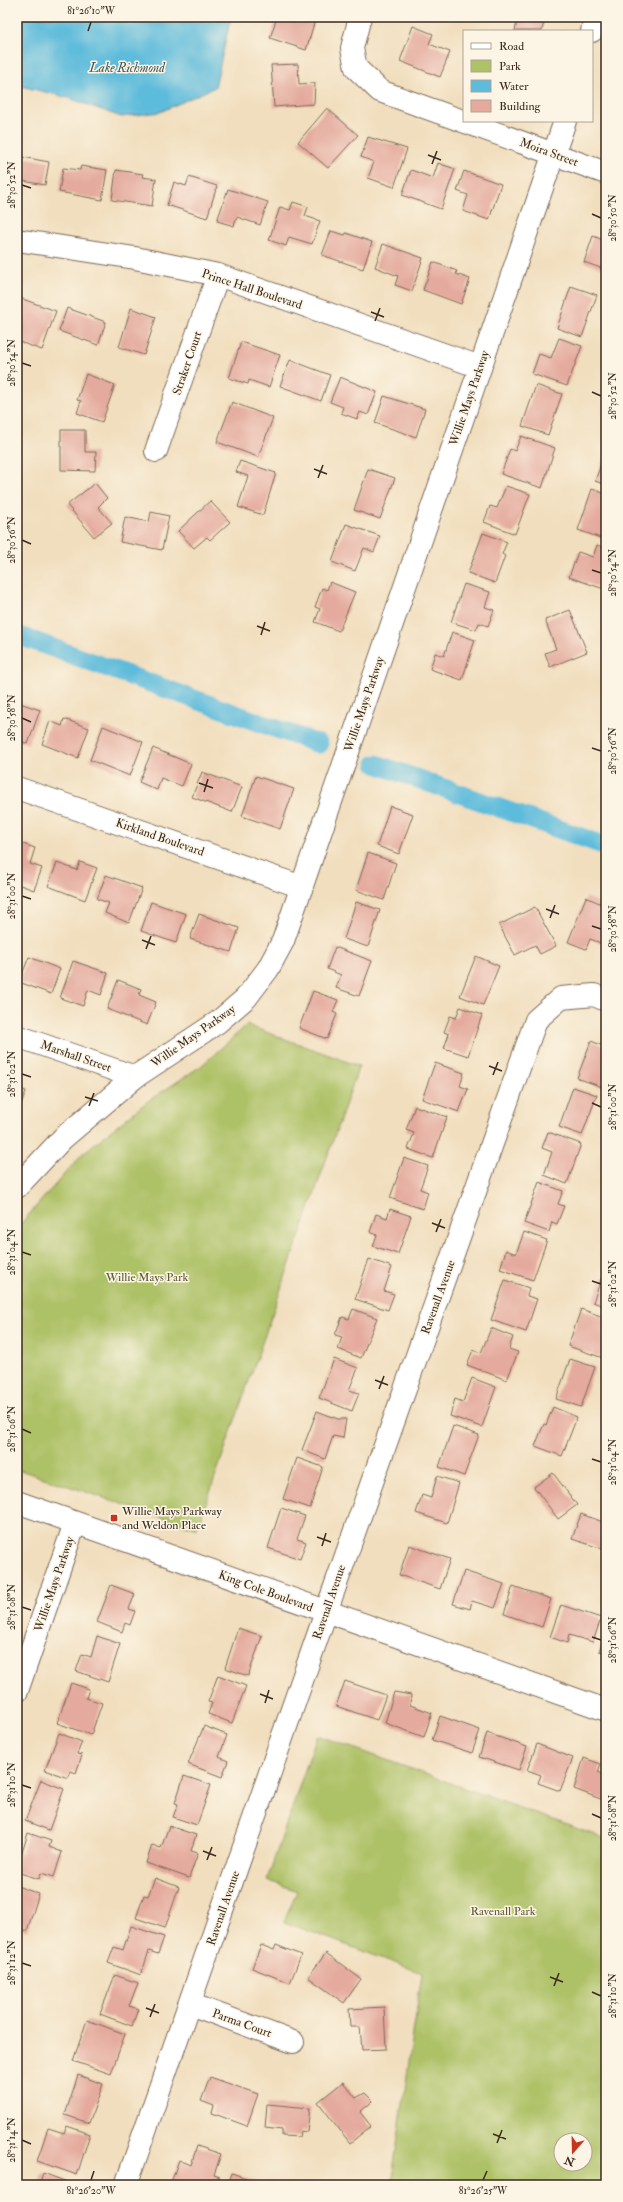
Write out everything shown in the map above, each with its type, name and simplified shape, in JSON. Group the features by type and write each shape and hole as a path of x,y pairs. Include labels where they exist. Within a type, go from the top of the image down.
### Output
{"street":[{"name":"Moira Street","path":"360,17 352,48 356,68 380,91 463,121"},
{"path":"592,30 596,17"},
{"name":"Moira Street","path":"466,122 606,173"},
{"name":"Willie Mays Parkway","path":"17,1187 63,1138 135,1077 218,1022 246,998 268,969 283,940 480,367 555,154 565,122"},
{"name":"Prince Hall Boulevard","path":"17,240 135,258 218,276 480,367"},
{"name":"Straker Court","path":"156,451 218,276"},
{"name":"Kirkland Boulevard","path":"17,788 302,887"},
{"name":"Ravenall Avenue","path":"126,2185 326,1612 536,1020 561,998 594,995 606,1000"},
{"name":"Marshall Street","path":"17,1036 135,1077"},
{"name":"King Cole Boulevard","path":"17,1502 606,1710"},
{"name":"Willie Mays Parkway","path":"17,1691 75,1523"},
{"name":"Parma Court","path":"190,2004 293,2042"}],"green space":[{"name":"Willie Mays Park","path":"247,1025 359,1066 197,1529 17,1469 17,1228 83,1153 148,1101 201,1066"},
{"name":"Ravenall Park","path":"317,1735 606,1839 606,2185 391,2185 422,1973 284,1922 297,1891 267,1880"}],"water":[{"name":"Lake Richmond","path":"17,17 231,17 215,87 160,112 121,117 69,98 17,85"}],"building":[{"path":"277,17 316,17 306,50 270,38"},
{"path":"518,17 545,17 542,30 515,30"},
{"path":"413,26 433,34 429,44 450,52 440,77 400,61"},
{"path":"298,64 299,84 315,83 314,104 274,107 271,65"},
{"path":"327,108 358,135 328,168 298,142"},
{"path":"368,137 407,149 394,187 368,178 374,162 361,157"},
{"path":"17,156 49,162 45,185 17,180"},
{"path":"438,163 455,169 441,209 402,195 411,170 433,178"},
{"path":"81,166 107,170 102,200 59,192 63,168 80,170"},
{"path":"116,170 143,174 142,177 156,179 152,206 112,200"},
{"path":"464,171 501,184 489,220 463,211 468,195 457,191"},
{"path":"189,177 217,186 207,218 167,205 174,182 186,186"},
{"path":"228,189 268,202 260,225 237,217 234,226 217,221"},
{"path":"293,202 308,207 305,216 320,221 312,244 289,237 286,246 269,240 280,207 290,210"},
{"path":"331,231 345,235 346,233 372,242 363,269 322,255"},
{"path":"593,236 606,241 606,270 584,262"},
{"path":"383,244 423,258 412,291 395,285 398,276 375,267"},
{"path":"433,262 457,271 456,274 470,279 461,304 423,290"},
{"path":"571,286 597,295 582,337 557,328"},
{"path":"17,297 56,311 42,350 17,341"},
{"path":"67,308 106,322 98,345 59,331"},
{"path":"131,308 156,317 144,355 119,347"},
{"path":"559,338 582,346 567,386 532,374 539,354 551,358"},
{"path":"241,342 280,355 269,387 249,380 248,384 229,378"},
{"path":"290,360 330,375 321,401 280,386"},
{"path":"86,374 115,385 102,422 77,413 81,401 77,400"},
{"path":"340,377 377,392 368,415 360,412 357,419 341,413 343,407 330,402"},
{"path":"536,385 562,394 548,435 522,426"},
{"path":"384,396 425,409 416,437 375,423"},
{"path":"232,402 273,418 258,457 217,442"},
{"path":"61,430 85,430 85,452 96,452 95,471 61,470"},
{"path":"521,436 555,448 542,488 501,474 510,449 515,451"},
{"path":"606,450 606,485 595,481"},
{"path":"240,461 276,473 263,515 238,507 248,476 236,472"},
{"path":"368,469 395,478 380,519 354,510"},
{"path":"95,483 107,498 98,507 112,523 94,537 67,505"},
{"path":"506,486 530,494 515,534 484,522 490,506 497,508"},
{"path":"592,489 606,494 606,540 578,530"},
{"path":"210,501 230,522 210,540 207,537 194,548 178,531"},
{"path":"151,512 169,516 162,550 120,542 125,517 149,522"},
{"path":"346,524 380,536 374,552 364,548 355,571 332,562"},
{"path":"483,533 507,542 502,554 505,556 495,583 468,573"},
{"path":"597,545 606,548 606,583 604,589 569,577 578,552 593,557"},
{"path":"330,582 355,592 339,631 315,622 320,609 315,607 322,588 327,590"},
{"path":"464,584 490,592 485,607 494,610 488,626 479,623 476,630 451,622"},
{"path":"570,610 587,652 550,667 545,653 556,649 545,620"},
{"path":"452,632 475,640 462,680 430,669 435,653 444,656"},
{"path":"17,702 40,710 28,744 17,740"},
{"path":"64,719 89,728 78,758 42,744 50,721 62,726"},
{"path":"103,726 143,742 130,776 90,760"},
{"path":"153,748 191,764 182,786 161,778 157,790 139,782"},
{"path":"202,772 242,787 232,812 192,797"},
{"path":"256,776 294,789 280,829 242,816"},
{"path":"390,806 413,814 399,854 377,846"},
{"path":"17,842 35,848 30,864 42,868 34,890 20,885 17,893"},
{"path":"368,853 396,863 384,900 356,890"},
{"path":"80,862 97,868 85,900 48,886 57,863 77,870"},
{"path":"106,875 142,888 129,923 105,913 109,903 97,899"},
{"path":"586,897 606,906 606,945 590,939 586,949 568,942"},
{"path":"151,902 186,914 176,943 141,931"},
{"path":"356,902 380,910 368,947 344,939"},
{"path":"535,907 556,946 540,954 535,945 515,955 499,925"},
{"path":"199,914 239,928 231,952 190,939"},
{"path":"335,947 372,961 359,996 336,988 341,975 327,969"},
{"path":"476,956 499,966 483,1005 460,996"},
{"path":"29,957 60,969 51,994 19,982"},
{"path":"73,961 108,973 101,995 88,990 83,1006 60,998"},
{"path":"118,980 141,989 139,995 156,1002 147,1025 107,1009"},
{"path":"313,991 338,1000 333,1012 337,1014 327,1039 299,1028"},
{"path":"460,1007 482,1015 468,1056 444,1048 449,1034 444,1032 450,1016 456,1018"},
{"path":"591,1041 606,1047 605,1088 577,1078"},
{"path":"435,1063 464,1073 460,1086 468,1089 459,1112 422,1099"},
{"path":"573,1087 597,1095 582,1135 559,1127"},
{"path":"17,1088 26,1091 17,1115"},
{"path":"415,1106 447,1117 433,1158 408,1149 414,1133 406,1130"},
{"path":"548,1132 581,1144 567,1184 544,1175 552,1152 542,1148"},
{"path":"404,1158 428,1166 420,1189 428,1192 423,1209 390,1198"},
{"path":"539,1182 563,1191 558,1204 564,1206 557,1224 552,1222 549,1232 524,1223"},
{"path":"390,1209 411,1216 398,1254 373,1246 377,1235 370,1232 376,1214 387,1218"},
{"path":"524,1232 547,1240 533,1280 500,1269 506,1250 516,1254"},
{"path":"369,1259 392,1267 384,1291 394,1294 388,1310 355,1299"},
{"path":"606,1273 606,1307 593,1302 602,1277 604,1278"},
{"path":"505,1280 529,1288 527,1296 537,1299 526,1332 491,1320"},
{"path":"353,1309 377,1318 361,1358 338,1349 342,1337 335,1335 342,1317 349,1319"},
{"path":"581,1309 606,1318 606,1359 568,1346"},
{"path":"491,1328 513,1337 509,1349 518,1352 507,1380 467,1365 473,1350 481,1353"},
{"path":"334,1359 358,1368 349,1390 359,1393 352,1411 319,1398"},
{"path":"570,1359 595,1367 581,1407 556,1399"},
{"path":"472,1378 496,1387 482,1427 450,1416 455,1399 463,1402"},
{"path":"553,1407 577,1417 562,1456 535,1446"},
{"path":"317,1411 338,1419 346,1419 343,1438 333,1436 325,1459 302,1450"},
{"path":"453,1426 479,1435 464,1476 439,1467"},
{"path":"297,1458 323,1467 310,1508 283,1499"},
{"path":"553,1473 577,1505 558,1519 534,1487"},
{"path":"437,1476 459,1483 447,1523 416,1513 422,1495 431,1498"},
{"path":"281,1508 305,1516 297,1539 306,1542 300,1559 268,1548"},
{"path":"581,1514 603,1522 606,1516 606,1550 572,1539"},
{"path":"409,1545 450,1559 440,1589 399,1575"},
{"path":"464,1571 504,1584 495,1608 472,1601 470,1609 453,1604"},
{"path":"111,1585 135,1594 129,1609 135,1611 130,1625 125,1623 122,1632 97,1622"},
{"path":"513,1586 551,1599 542,1627 504,1614"},
{"path":"561,1605 601,1618 593,1642 569,1635 567,1643 550,1637"},
{"path":"238,1628 262,1636 248,1676 225,1668"},
{"path":"606,1631 606,1653 599,1651"},
{"path":"97,1636 120,1644 108,1682 76,1671 82,1654 91,1657"},
{"path":"218,1675 246,1686 232,1723 208,1714 212,1703 208,1702"},
{"path":"345,1681 386,1695 377,1720 336,1706"},
{"path":"71,1683 89,1689 86,1698 102,1703 91,1735 57,1723"},
{"path":"394,1692 411,1695 410,1705 432,1713 424,1737 385,1723"},
{"path":"440,1716 480,1730 472,1753 432,1740"},
{"path":"204,1726 227,1735 219,1757 228,1761 222,1777 188,1764"},
{"path":"59,1733 82,1742 77,1754 82,1755 76,1773 71,1771 68,1778 45,1770"},
{"path":"487,1733 527,1747 519,1770 479,1757"},
{"path":"537,1744 573,1758 560,1791 538,1783 541,1775 527,1770"},
{"path":"584,1758 601,1764 598,1772 606,1775 606,1801 574,1789"},
{"path":"184,1776 211,1785 197,1825 173,1817 178,1804 175,1803"},
{"path":"41,1780 64,1789 49,1830 25,1821"},
{"path":"169,1826 196,1835 191,1851 198,1853 189,1878 146,1863 152,1845 161,1848"},
{"path":"28,1833 51,1841 49,1847 62,1852 54,1877 41,1873 39,1879 17,1872 17,1852 22,1853"},
{"path":"155,1878 179,1887 165,1928 136,1918 144,1895 148,1896"},
{"path":"17,1886 39,1894 27,1931 17,1927"},
{"path":"131,1926 164,1937 158,1954 149,1951 141,1975 108,1963 114,1947 123,1950"},
{"path":"261,1945 274,1950 276,1945 301,1955 290,1983 252,1968"},
{"path":"326,1953 361,1979 344,2003 308,1977"},
{"path":"115,1975 138,1983 129,2006 138,2009 132,2026 100,2014"},
{"path":"384,2007 386,2049 362,2050 360,2027 350,2027 349,2009"},
{"path":"87,2020 125,2034 111,2074 73,2061"},
{"path":"78,2075 103,2084 89,2123 65,2115"},
{"path":"210,2077 258,2094 247,2126 212,2113 214,2106 201,2101"},
{"path":"343,2082 356,2098 365,2093 373,2101 360,2112 371,2126 350,2143 318,2102"},
{"path":"267,2104 310,2108 307,2132 301,2131 300,2137 282,2136 282,2130 265,2128"},
{"path":"67,2126 90,2134 77,2175 37,2161 48,2128 64,2133"},
{"path":"197,2146 221,2154 214,2175 220,2177 217,2185 170,2185 179,2160 191,2165"},
{"path":"43,2173 67,2182 66,2185 39,2185"},
{"path":"232,2173 257,2182 256,2185 228,2185"}],"waterway":[{"path":"17,635 319,744"},
{"path":"376,764 606,846"}],"place":[{"name":"Willie Mays Parkway and Weldon Place","path":"114,1518"}]}
